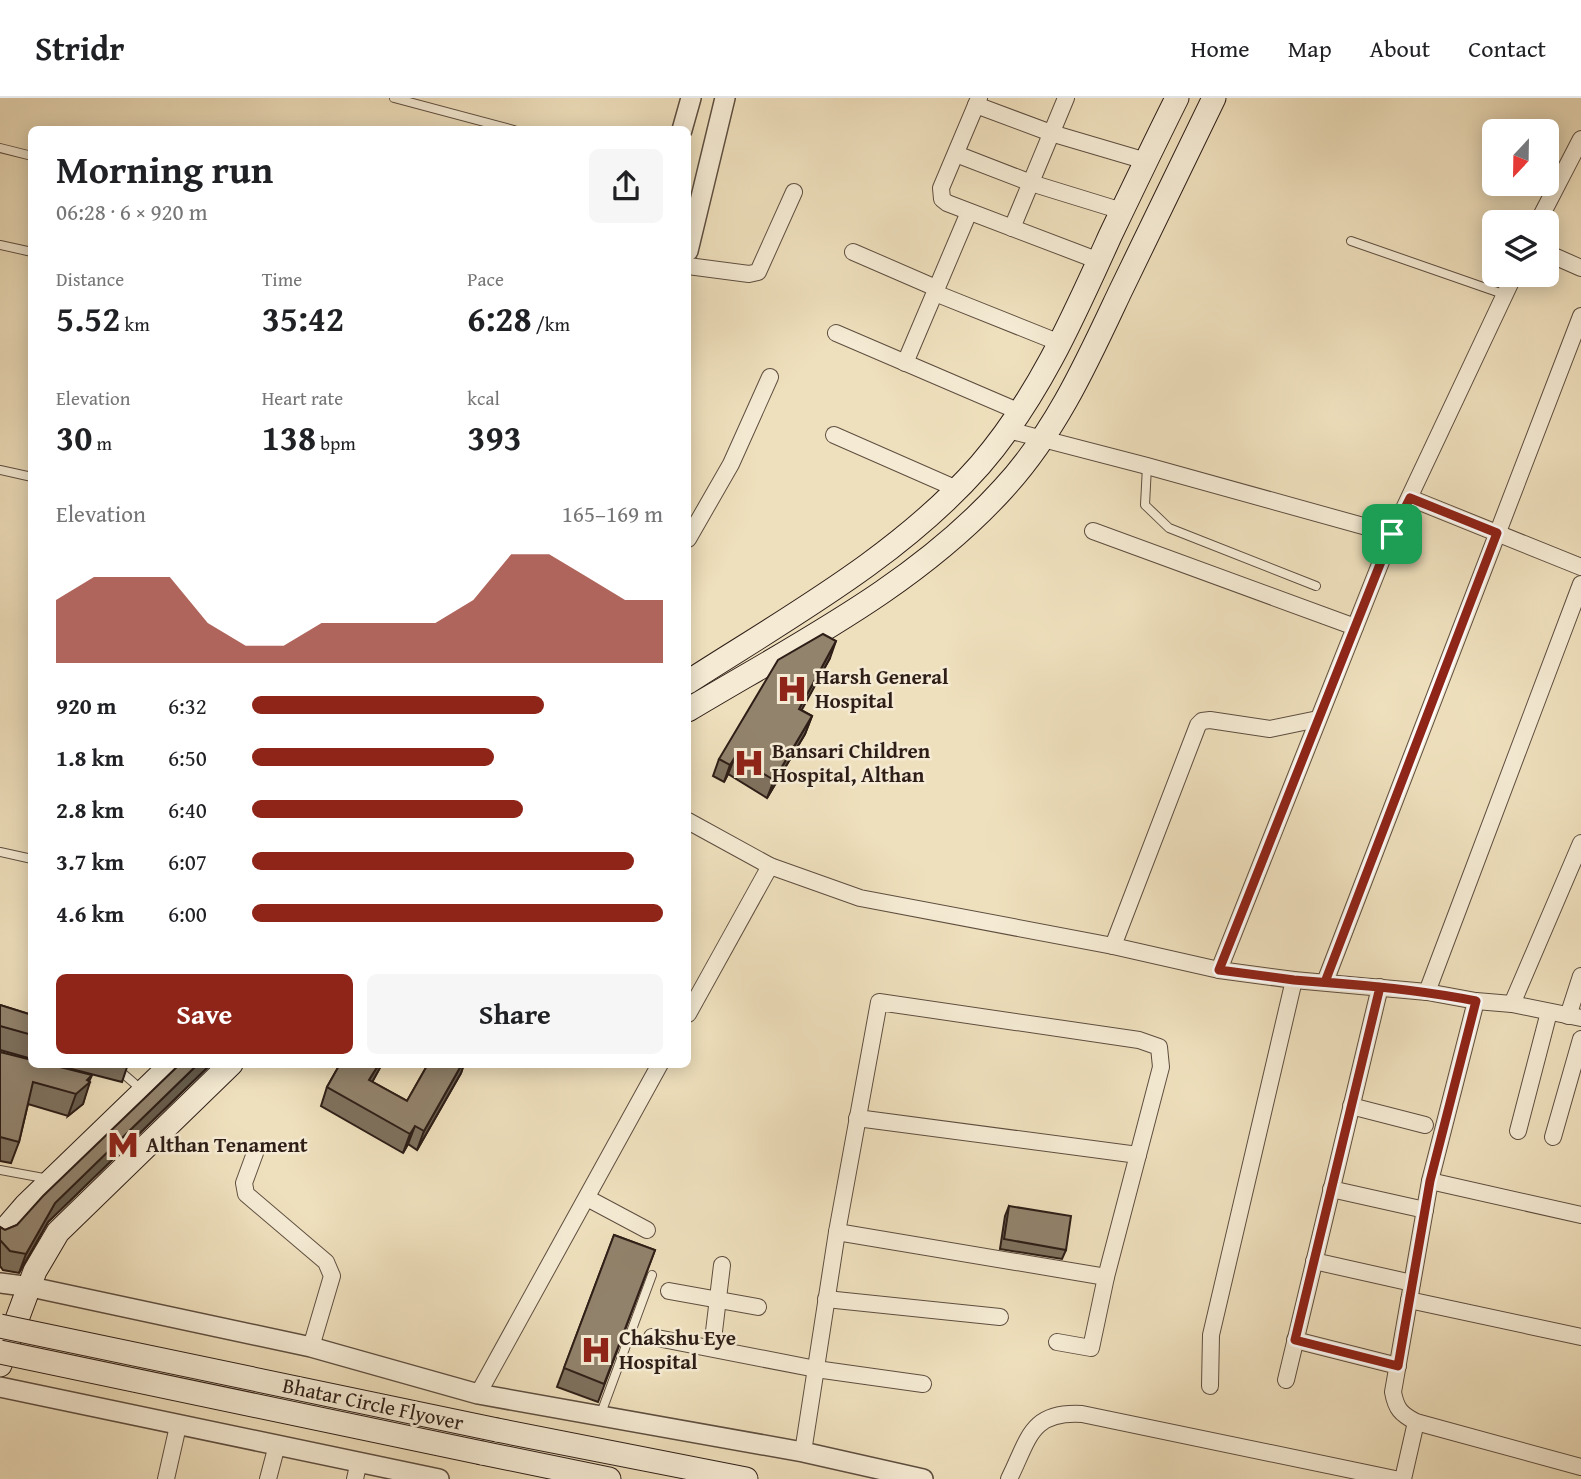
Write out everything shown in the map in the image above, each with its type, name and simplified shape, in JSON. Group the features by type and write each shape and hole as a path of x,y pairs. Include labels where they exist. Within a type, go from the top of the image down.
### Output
{"main road":[{"path":"691,680 869,564 957,489 1014,421 1060,343 1177,98"},
{"path":"691,708 889,589 951,540 1006,486 1041,440 1090,356 1213,98"},
{"path":"0,1235 52,1180 168,1068"},
{"path":"0,1365 41,1258 58,1232 227,1068"},
{"name":"Bhatar Circle Flyover","path":"0,1326 746,1479"},
{"name":"Bhatar Circle Flyover","path":"0,1352 609,1479"}],"street":[{"path":"683,126 691,98"},
{"path":"691,239 725,98"},
{"path":"1012,228 1066,98"},
{"path":"1099,261 969,212 942,199 940,193 977,101 1051,133 1146,161"},
{"path":"1544,210 1581,139"},
{"path":"956,154 1031,183 1122,211"},
{"path":"691,266 749,274 758,272 794,192"},
{"path":"905,363 969,212"},
{"path":"853,252 1060,343"},
{"path":"1559,258 1581,268"},
{"path":"1219,970 1392,534 1509,287"},
{"path":"1325,982 1581,316"},
{"path":"836,333 905,363 1014,421 1041,440 1147,466 1392,534"},
{"path":"691,534 731,464 770,377"},
{"path":"834,435 957,489"},
{"path":"1410,498 1581,567"},
{"path":"1093,531 1355,627"},
{"path":"1427,992 1581,584"},
{"path":"1113,946 1198,725 1202,721 1210,720 1270,729 1318,719"},
{"path":"691,823 770,866 860,898 1113,946 1219,970 1427,992 1512,1004 1574,1017 1581,976"},
{"path":"1512,1004 1581,843"},
{"path":"691,1009 770,866"},
{"path":"1210,1386 1211,1335 1294,980"},
{"path":"1286,1380 1380,987"},
{"path":"1476,1001 1430,1181 1393,1392 1395,1404 1400,1413 1416,1422 1581,1466"},
{"path":"803,1452 837,1232 879,1002 1152,1043 1159,1047 1161,1067 1106,1277 1091,1348 1057,1342"},
{"path":"1518,1131 1549,1012"},
{"path":"1553,1137 1581,1039"},
{"path":"478,1394 658,1068"},
{"path":"1351,1106 1425,1125"},
{"path":"857,1118 1138,1155"},
{"path":"255,1153 244,1183 246,1194 326,1262 332,1276 311,1347"},
{"path":"1430,1181 1581,1215"},
{"path":"1331,1189 1425,1210"},
{"path":"587,1198 647,1230"},
{"path":"837,1232 1106,1277"},
{"path":"1314,1261 1412,1283"},
{"path":"712,1348 722,1265"},
{"path":"0,1283 31,1287 311,1347 478,1394 803,1452 923,1479"},
{"path":"669,1291 758,1307"},
{"path":"826,1299 1000,1318"},
{"path":"1409,1300 1581,1336"},
{"path":"652,1337 816,1368 923,1384"},
{"path":"1295,1340 1398,1366"},
{"path":"0,1387 277,1445 357,1470 439,1479"},
{"path":"1009,1479 1040,1422 1052,1415 1066,1413 1395,1479"},
{"path":"1403,1479 1416,1422"},
{"path":"166,1479 178,1426"},
{"path":"268,1479 277,1445"}],"lane":[{"path":"394,98 499,126"},
{"path":"0,148 28,155"},
{"path":"1350,240 1506,295"},
{"path":"0,245 28,250"},
{"path":"1147,466 1145,505 1169,528 1316,586"},
{"path":"0,470 28,475"},
{"path":"0,852 28,858"},
{"path":"117,1068 144,1091"},
{"path":"0,1170 52,1180"},
{"path":"600,1416 652,1275"}],"building":[{"path":"823,634 836,641 799,709 812,716 774,780 735,757 730,765 719,759 778,660"},
{"path":"0,1005 28,1014 28,1034 0,1026"},
{"path":"0,1052 28,1059 28,1068 64,1068 92,1075 87,1080 90,1082 76,1094 33,1082 19,1142 0,1137"},
{"path":"176,1068 194,1068 55,1203 26,1254 10,1251 0,1240 0,1227 5,1230 17,1225 43,1196"},
{"path":"338,1068 376,1068 369,1080 407,1101 426,1068 460,1068 424,1131 415,1126 410,1134 327,1087"},
{"path":"1009,1206 1071,1216 1066,1250 1004,1239"},
{"path":"614,1235 655,1250 604,1384 564,1368"}],"place":[{"name":"Harsh General Hospital","path":"792,689"},
{"name":"Bansari Children Hospital, Althan","path":"749,763"},
{"name":"Althan Tenament","path":"123,1145"},
{"name":"Chakshu Eye Hospital","path":"596,1350"}],"route":[{"path":"1392,534 1219,970 1294,980 1380,987 1295,1340 1398,1366 1430,1181 1476,1001 1427,992 1380,987 1325,982 1497,533 1410,498 1392,534"}]}
